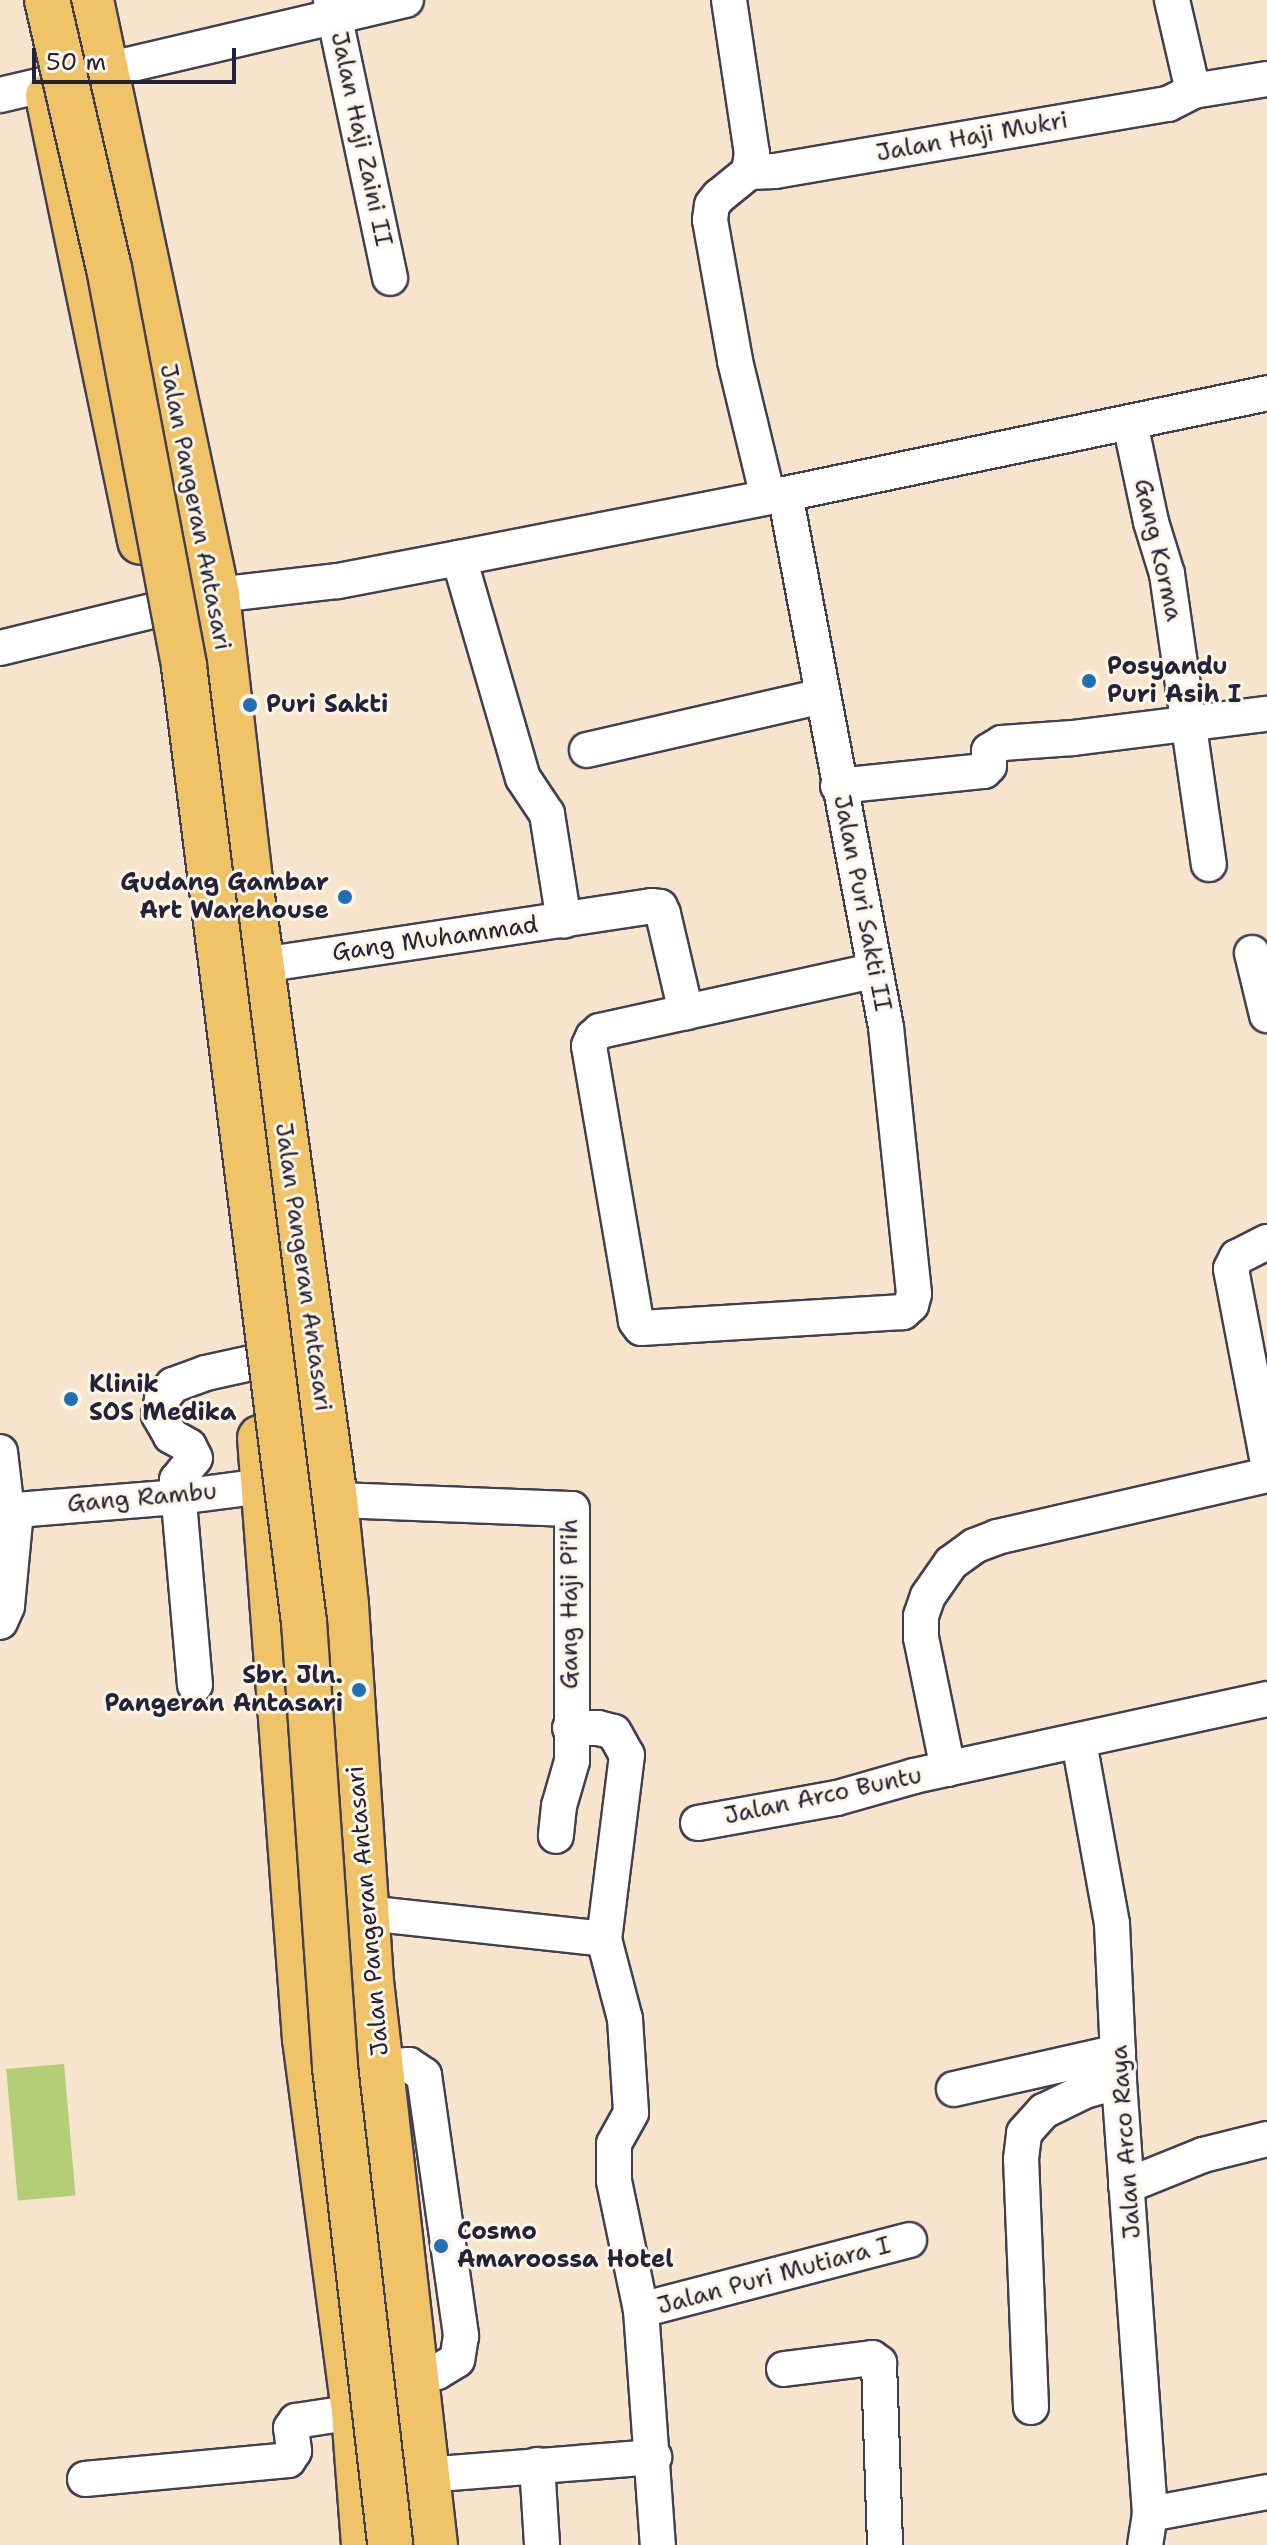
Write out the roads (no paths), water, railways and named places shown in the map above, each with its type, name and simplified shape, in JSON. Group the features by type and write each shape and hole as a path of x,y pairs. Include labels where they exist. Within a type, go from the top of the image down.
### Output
{"main road":[{"name":"Jalan Pangeran Antasari","path":"26,0 46,86 185,603 260,954 346,1605 366,1913 380,2067 435,2545"},
{"path":"47,0 109,268 184,666 304,1622 335,2067 390,2545"},
{"path":"74,0 130,260 204,649 238,892 333,1614 363,2102 412,2545"},
{"name":"Jalan Pangeran Antasari","path":"91,0 107,70 185,603 200,951 265,1484 305,2039 354,2412 364,2545"},
{"path":"200,951 260,954"}],"street":[{"path":"0,95 46,86 333,8 406,0"},
{"path":"729,0 752,153 749,172"},
{"path":"1172,0 1193,91"},
{"name":"Jalan Haji Zaini II","path":"333,8 390,278"},
{"name":"Jalan Haji Mukri","path":"749,172 775,171 1168,104 1193,91 1267,79"},
{"name":"Jalan Puri Sakti II","path":"686,1012 600,1031 589,1046 638,1325 641,1328 903,1312 911,1305 914,1294 886,1027 823,696 776,496 735,361 710,220 712,205 719,196 749,172"},
{"path":"0,648 185,603 338,581 459,558 776,496 1267,393"},
{"name":"Gang Korma","path":"1130,423 1151,522 1167,574 1209,864"},
{"name":"Gang Muhammad","path":"260,954 564,921 547,814 526,786 459,558"},
{"path":"587,750 823,696"},
{"path":"838,786 977,773 989,766 987,755 991,748 1002,743 1267,714"},
{"path":"564,921 641,907 660,907 686,1012 873,971"},
{"path":"1252,953 1267,1015"},
{"path":"1267,1242 1237,1257 1231,1269 1267,1458"},
{"path":"195,1685 177,1480 195,1458 189,1446 171,1436 161,1425 162,1399 173,1385 189,1378 251,1363"},
{"path":"0,1622 7,1606 16,1510 6,1503 1,1468"},
{"path":"1267,1475 997,1537 974,1546 951,1563 928,1596 921,1616 921,1638 948,1769 1267,1699"},
{"name":"Gang Rambu","path":"16,1510 179,1497 265,1484 333,1489"},
{"name":"Gang Haji Pi'ih","path":"333,1489 572,1509 572,1761 556,1836"},
{"path":"570,1728 598,1728 614,1732 627,1755 604,1939 625,2019 631,2113 614,2144 614,2181 641,2310"},
{"name":"Jalan Arco Raya","path":"1079,1742 1108,1891 1148,2530"},
{"name":"Jalan Arco Buntu","path":"698,1823 837,1798 948,1769"},
{"path":"366,1913 604,1939"},
{"path":"954,2089 1118,2066"},
{"path":"1031,2407 1021,2159 1024,2133 1044,2111 1085,2091 1118,2066"},
{"path":"1126,2186 1203,2155 1267,2139"},
{"name":"Jalan Puri Mutiara I","path":"658,2545 641,2310 909,2240"},
{"path":"784,2369 872,2358 879,2363 885,2545"},
{"path":"85,2479 288,2460 294,2451 291,2428 296,2421 354,2412"},
{"path":"438,2474 654,2457"},
{"path":"537,2465 542,2545"},
{"path":"1148,2530 1267,2492"}],"place":[{"name":"Posyandu Puri Asih I","path":"1089,681"},
{"name":"Puri Sakti","path":"250,705"},
{"name":"Gudang Gambar Art Warehouse","path":"345,897"},
{"name":"Klinik SOS Medika","path":"71,1399"},
{"name":"Sbr. Jln. Pangeran Antasari","path":"359,1690"},
{"name":"Cosmo Amaroossa Hotel","path":"441,2246"}]}
